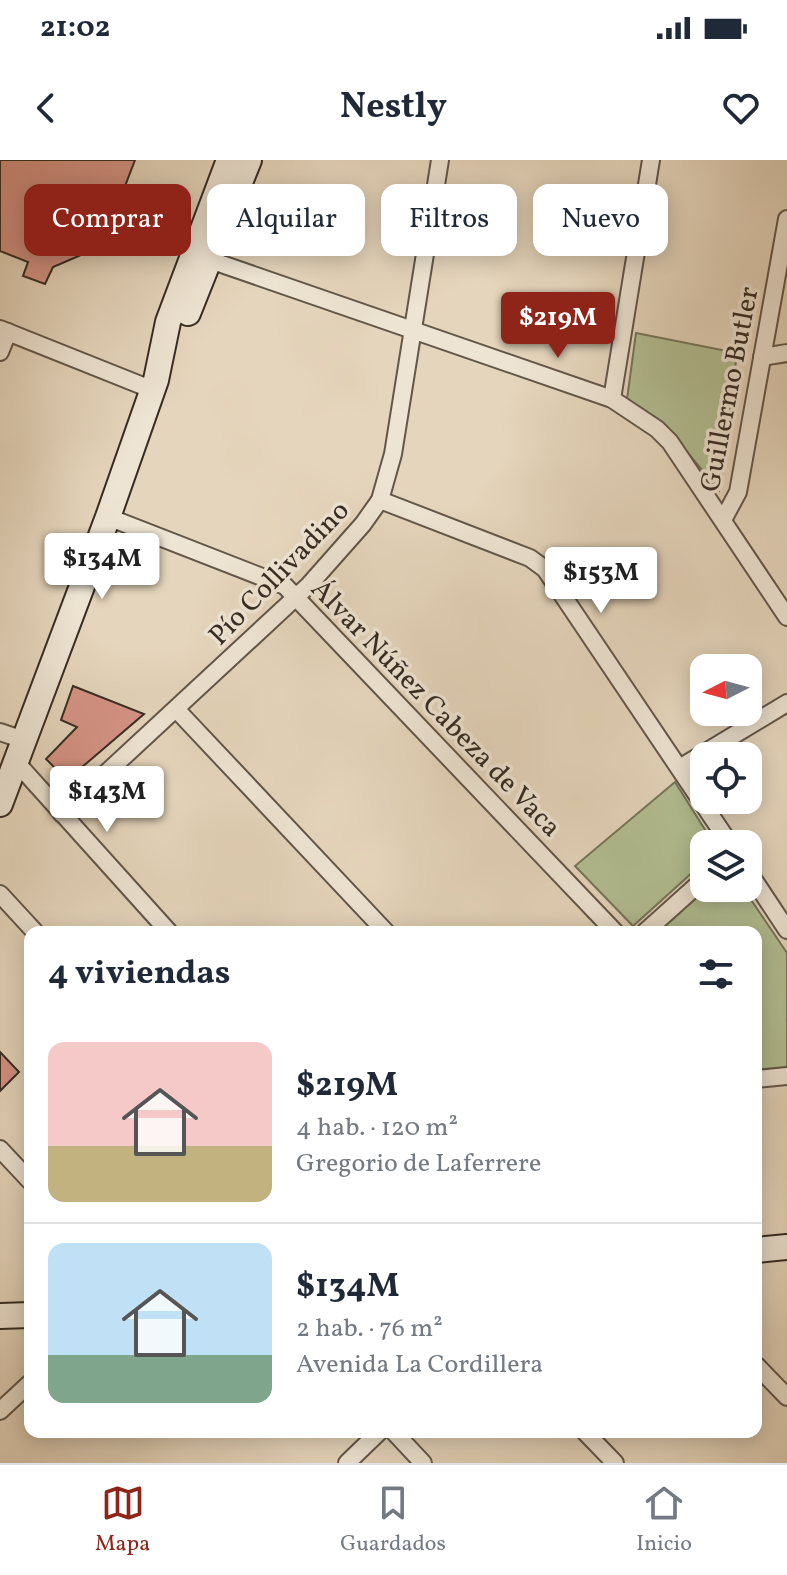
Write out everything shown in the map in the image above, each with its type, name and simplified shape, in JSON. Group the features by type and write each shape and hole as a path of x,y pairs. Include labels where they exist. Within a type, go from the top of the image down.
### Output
{"main road":[{"path":"0,804 108,517 154,385 168,322 229,160"},
{"path":"154,385 172,351 249,160"},
{"path":"762,1249 787,1247"},
{"path":"0,1316 24,1315"}],"street":[{"name":"Pío Collivadino","path":"62,814 298,596 363,524 380,500 393,454 440,160"},
{"path":"612,399 651,160"},
{"name":"Guillermo Butler","path":"723,520 738,492 787,219"},
{"path":"210,260 612,399 657,429 670,442 787,617"},
{"path":"0,352 4,330 154,385"},
{"path":"762,357 787,353"},
{"path":"380,500 530,558 545,569 721,830"},
{"name":"Álvar Núñez Cabeza de Vaca","path":"108,517 275,581 298,596 609,926"},
{"path":"681,767 787,703"},
{"path":"176,709 380,926"},
{"path":"0,732 20,751 62,814 164,926"},
{"path":"652,926 690,892"},
{"path":"762,892 787,930"},
{"path":"0,894 29,926"},
{"path":"762,1078 787,1076"},
{"path":"0,1149 24,1175"},
{"path":"762,1371 787,1397"},
{"path":"0,1411 24,1389"},
{"path":"347,1463 373,1438"},
{"path":"400,1438 423,1463"},
{"path":"591,1438 615,1463"}],"green space":[{"path":"636,333 737,353 719,490 661,421 627,399"},
{"path":"675,782 690,806 690,814 695,814 705,830 690,830 690,875 633,926 575,866"},
{"path":"690,900 752,902 787,953 787,1071 762,1073 762,926 659,926"}],"building":[{"path":"0,160 135,160 126,184 24,184 24,256 79,256 53,267 45,284 23,276 28,262 0,251"},
{"path":"73,686 144,714 67,780 46,759 77,727 61,720"},
{"path":"0,1052 19,1072 0,1091"}]}
